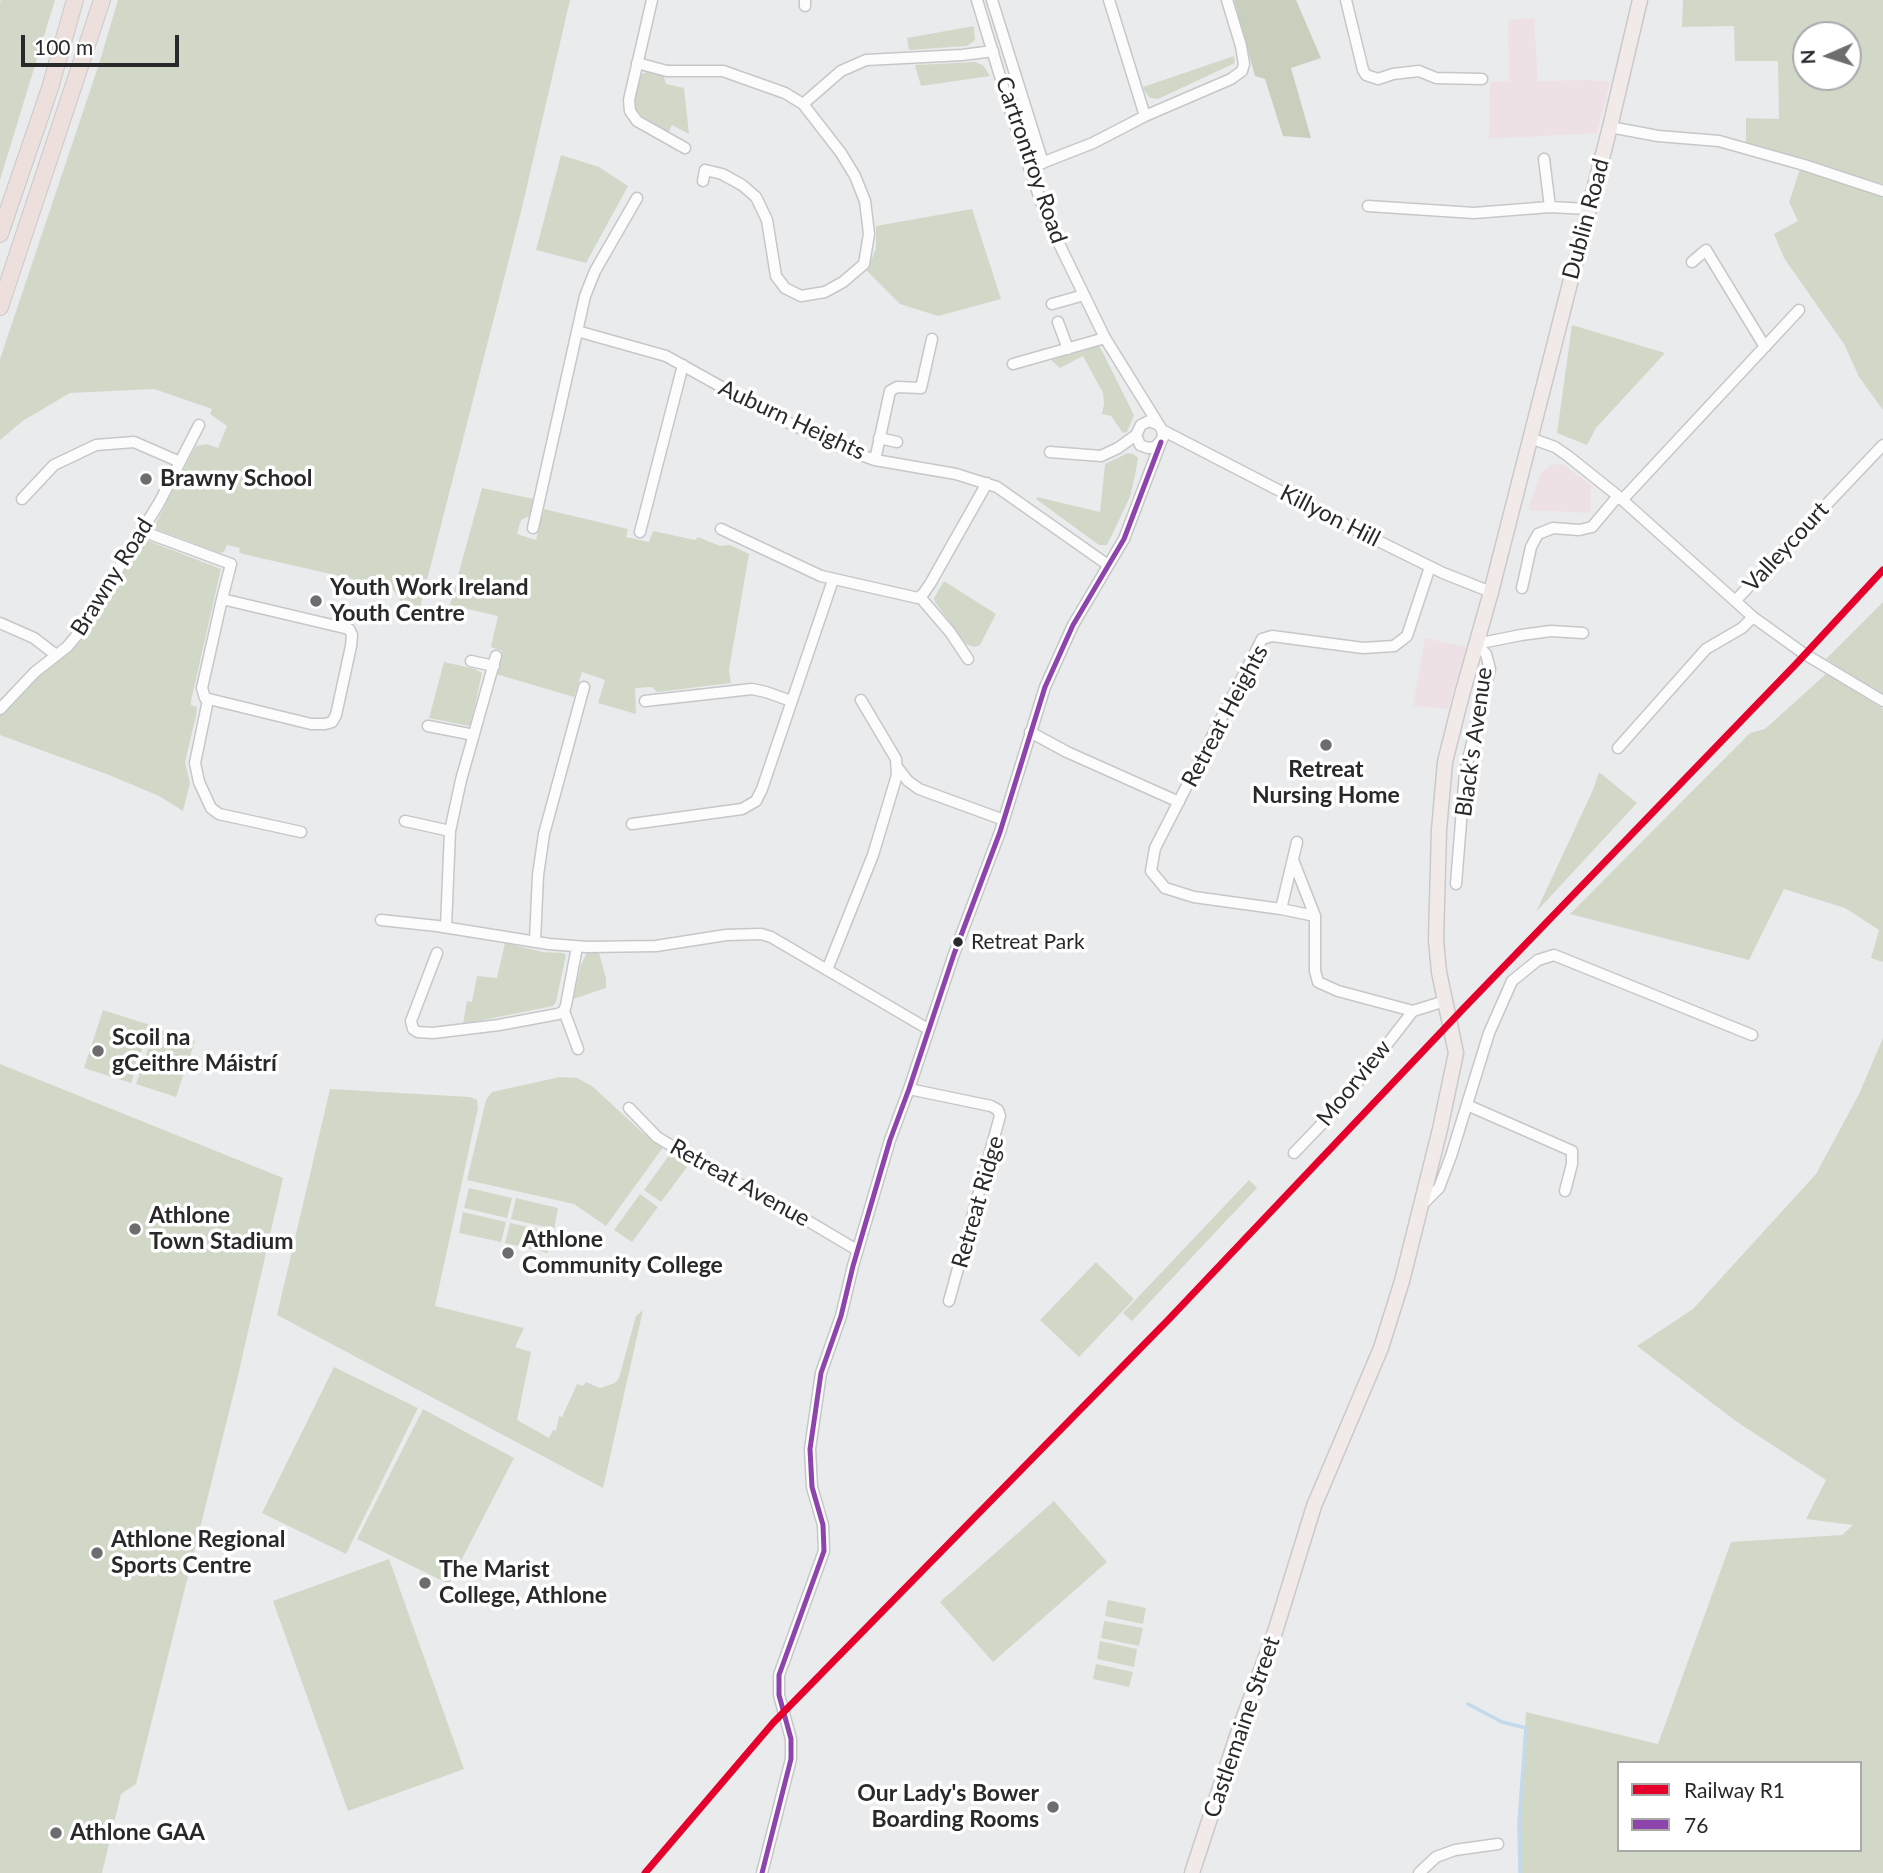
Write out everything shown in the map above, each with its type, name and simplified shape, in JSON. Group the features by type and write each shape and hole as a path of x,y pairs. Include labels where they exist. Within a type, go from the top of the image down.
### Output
{"highway":[{"path":"50,88 69,0"},
{"path":"0,234 50,88 75,0"},
{"path":"0,307 102,0"}],"main road":[{"name":"Dublin Road","path":"1452,1025 1439,972 1436,940 1437,866 1443,781 1451,733 1491,592 1640,0"},
{"name":"Castlemaine Street","path":"1192,1873 1275,1632 1314,1506 1381,1348 1402,1281 1456,1053 1452,1025"}],"street":[{"path":"652,0 629,100 631,114 637,121 685,148"},
{"name":"Cartrontroy Road","path":"977,0 1046,217 1105,338 1163,434"},
{"path":"992,0 1043,163"},
{"path":"1109,0 1145,116"},
{"path":"1029,168 1093,143 1145,116 1231,79 1242,71 1244,64 1241,46 1227,0"},
{"path":"1346,0 1366,75 1378,79 1419,71 1436,78 1482,79"},
{"path":"803,104 841,71 866,60 993,51"},
{"path":"637,63 681,72 723,71 785,93 803,104 848,163 865,201 869,234 864,264 843,282 819,295 801,296 789,292 776,276 767,220 756,197 722,174 705,170 704,181"},
{"path":"1610,127 1658,136 1719,141 1883,191"},
{"path":"1544,159 1550,207"},
{"path":"533,528 590,282 637,198"},
{"path":"1368,206 1474,213 1550,207 1588,209"},
{"path":"1692,262 1706,250 1765,347"},
{"path":"1068,349 1053,309 1084,295"},
{"path":"1522,588 1531,547 1538,534 1553,528 1579,530 1591,527 1799,310"},
{"name":"Auburn Heights","path":"577,331 660,354 802,430 844,449 875,460 956,474 988,483 1006,492 1108,565"},
{"path":"1013,364 1105,338"},
{"path":"875,460 890,391 897,387 921,388 932,339"},
{"path":"640,532 683,365"},
{"name":"Cartrontroy Road","path":"1136,390 1143,423"},
{"path":"1148,475 1138,428 1149,421 1163,434"},
{"name":"Brawny Road","path":"0,709 35,672 68,647 78,634 142,531 199,425"},
{"path":"1050,452 1097,456 1142,443 1155,447 1163,434"},
{"path":"762,1873 791,1759 790,1739 779,1695 779,1675 824,1551 823,1525 812,1487 810,1449 813,1415 821,1373 841,1316 885,1138 909,1089 1004,820 1030,732 1063,645 1131,521 1163,434"},
{"name":"Killyon Hill","path":"1163,434 1430,567 1491,592"},
{"path":"879,438 897,442"},
{"name":"Valleycourt","path":"1530,438 1560,450 1620,498 1735,600 1883,445"},
{"path":"22,499 54,465 96,445 134,442 180,462"},
{"path":"721,529 833,580 911,598 920,597 988,483"},
{"path":"142,531 231,564"},
{"path":"222,599 345,627 352,635 336,715 329,723 302,722 205,698 202,688 222,599 235,553"},
{"name":"Retreat Heights","path":"1315,916 1194,897 1165,888 1151,871 1156,848 1262,639 1272,636 1363,648 1394,646 1407,636 1430,567"},
{"path":"632,824 742,809 752,804 762,789 833,580"},
{"path":"920,597 950,632 968,659"},
{"path":"1735,600 1753,617 1803,653 1883,701"},
{"path":"1618,748 1706,649 1742,628 1753,617"},
{"path":"0,623 34,638 56,655"},
{"path":"1476,644 1544,632 1583,633"},
{"name":"Black's Avenue","path":"1456,884 1465,772 1490,669 1486,654 1476,644"},
{"path":"446,927 450,831 495,661 471,661"},
{"path":"535,942 538,875 544,834 584,687"},
{"path":"645,701 752,690 792,701"},
{"path":"208,700 195,763 199,782 211,808 219,814 301,832"},
{"path":"827,971 873,855 893,790 897,767 897,759 861,700"},
{"path":"428,726 474,735"},
{"name":"Retreat Heights","path":"1030,732 1179,802"},
{"path":"897,767 919,789 1004,820"},
{"path":"405,821 450,831"},
{"path":"1281,909 1297,842"},
{"path":"1293,860 1315,916"},
{"name":"Moorview","path":"1294,1153 1339,1106 1413,1011 1338,991 1318,982 1315,971 1315,916"},
{"path":"381,920 577,947 656,946 726,935 761,934 771,937 928,1029"},
{"path":"577,947 564,1011 578,1049"},
{"path":"437,953 411,1021 411,1027 415,1031 433,1033 499,1025 564,1011"},
{"path":"1421,1206 1439,1188 1489,1033 1512,981 1538,960 1554,955 1752,1035"},
{"path":"1413,1011 1446,1006"},
{"name":"Retreat Ridge","path":"909,1089 991,1106 998,1110 1000,1116 949,1301"},
{"path":"1467,1105 1572,1151 1572,1164 1565,1191"},
{"name":"Retreat Avenue","path":"629,1108 657,1137 857,1250"},
{"path":"1419,1873 1426,1865 1445,1854 1498,1844"}],"shaded area":[{"path":"1534,18 1538,81 1610,82 1597,133 1489,139 1490,82 1509,81 1508,20"},
{"path":"1562,464 1591,485 1590,513 1528,510 1540,474 1550,465"},
{"path":"1425,638 1467,647 1448,709 1413,706"}],"green space":[{"path":"55,0 0,180 0,2"},
{"path":"118,0 570,0 520,216 416,623 392,588 243,554 239,552 240,548 227,545 224,552 220,553 156,529 156,523 196,446 207,444 218,448 227,426 210,414 212,409 154,389 70,393 24,420 0,440 0,359"},
{"path":"1234,0 1296,0 1321,58 1291,68 1311,138 1283,136 1265,79 1255,76"},
{"path":"1683,0 1883,0 1883,188 1746,144 1746,118 1779,119 1778,61 1735,61 1734,26 1682,27"},
{"path":"974,26 975,40 967,46 909,50 907,38"},
{"path":"1234,56 1235,63 1158,99 1150,98 1143,87"},
{"path":"975,62 983,65 990,76 921,86 915,65"},
{"path":"647,72 663,74 666,84 684,88 689,134 672,125 668,134 636,112 633,105 639,78"},
{"path":"561,155 599,167 628,186 586,263 536,250"},
{"path":"1800,169 1883,197 1883,410 1859,377 1844,344 1784,258 1774,234 1798,221 1789,202"},
{"path":"972,209 1001,299 938,316 900,304 867,271 876,248 876,226"},
{"path":"1572,325 1665,353 1596,428 1587,445 1557,433"},
{"path":"1099,345 1134,415 1127,432 1123,433 1111,416 1102,414 1103,393 1083,356 1060,368 1051,360"},
{"path":"1128,453 1138,458 1130,497 1107,545 1099,545 1036,499 1037,497 1100,512 1105,464"},
{"path":"482,488 534,499 531,515 521,520 517,534 536,540 544,509 628,529 626,537 649,542 653,531 695,540 698,537 720,546 730,545 749,554 729,670 731,683 657,692 652,687 635,688 636,714 598,703 605,680 582,672 574,697 496,674 502,651 491,647 498,616 450,605"},
{"path":"146,540 221,569 191,701 191,705 197,707 185,762 190,783 183,811 159,796 109,775 0,735 0,714 42,671 70,651 142,542"},
{"path":"944,581 996,614 980,645 974,647 966,644 935,602 934,598"},
{"path":"1883,602 1883,695 1826,659"},
{"path":"444,662 482,673 469,726 429,718"},
{"path":"1827,673 1883,709 1883,962 1871,958 1879,930 1845,908 1784,889 1749,960 1570,914 1750,733 1765,729"},
{"path":"1599,772 1637,803 1536,912 1593,790"},
{"path":"505,943 566,955 556,1002 553,1006 463,1024 467,1001 472,1002 477,976 497,978"},
{"path":"587,952 599,953 606,988 573,999 581,965"},
{"path":"103,1010 150,1025 131,1083 84,1068"},
{"path":"155,1028 195,1041 176,1097 136,1084"},
{"path":"1883,1038 1883,1873 1520,1873 1519,1822 1526,1712 1658,1744 1731,1542 1842,1535 1853,1525 1806,1519 1826,1480 1737,1422 1637,1346 1693,1309 1816,1174 1859,1094"},
{"path":"0,1064 283,1178 237,1380 136,1784 121,1794 102,1873 0,1873"},
{"path":"560,1077 577,1078 592,1086 643,1133 664,1146 606,1226 574,1204 467,1180 486,1100 492,1092"},
{"path":"330,1089 470,1097 477,1100 478,1108 435,1306 524,1328 515,1347 531,1352 517,1420 549,1438 553,1430 556,1431 559,1416 562,1417 577,1384 583,1386 586,1382 600,1388 615,1383 619,1378 636,1316 643,1310 603,1488 277,1315"},
{"path":"670,1154 687,1167 661,1202 644,1190"},
{"path":"1249,1180 1257,1188 1132,1321 1123,1313"},
{"path":"469,1188 512,1198 507,1218 464,1208"},
{"path":"640,1194 658,1207 632,1242 614,1230"},
{"path":"516,1198 558,1208 554,1229 511,1219"},
{"path":"463,1212 506,1222 501,1242 459,1233"},
{"path":"510,1223 552,1232 548,1253 505,1243"},
{"path":"1096,1262 1134,1299 1079,1357 1040,1320"},
{"path":"334,1367 418,1408 346,1554 262,1513"},
{"path":"423,1409 514,1458 449,1584 357,1539"},
{"path":"1054,1501 1107,1562 993,1662 940,1602"},
{"path":"389,1559 464,1769 348,1811 273,1601"},
{"path":"1108,1600 1146,1608 1143,1624 1105,1616"},
{"path":"1104,1621 1143,1628 1139,1646 1101,1638"},
{"path":"1100,1641 1137,1649 1134,1667 1097,1659"},
{"path":"1096,1664 1133,1672 1129,1687 1093,1679"}],"waterway":[{"path":"1468,1704 1502,1722 1526,1728 1519,1822 1520,1873"}],"rail line":[{"name":"R1","path":"645,1873 773,1723 1170,1318 1883,570"}],"transit line":[{"name":"76","path":"762,1873 791,1759 791,1739 779,1695 779,1675 824,1551 823,1525 812,1487 810,1449 821,1373 841,1316 890,1140 954,954 1000,832 1045,687 1073,625 1124,539 1161,442"}],"place":[{"name":"Brawny School","path":"146,479"},
{"name":"Youth Work Ireland Youth Centre","path":"316,601"},
{"name":"Retreat Nursing Home","path":"1326,745"},
{"name":"Retreat Park","path":"958,942"},
{"name":"Scoil na gCeithre Máistrí","path":"98,1051"},
{"name":"Athlone Town Stadium","path":"135,1229"},
{"name":"Athlone Community College","path":"508,1253"},
{"name":"Athlone Regional Sports Centre","path":"97,1553"},
{"name":"The Marist College, Athlone","path":"425,1583"},
{"name":"Our Lady's Bower Boarding Rooms","path":"1053,1807"},
{"name":"Athlone GAA","path":"56,1833"}]}
